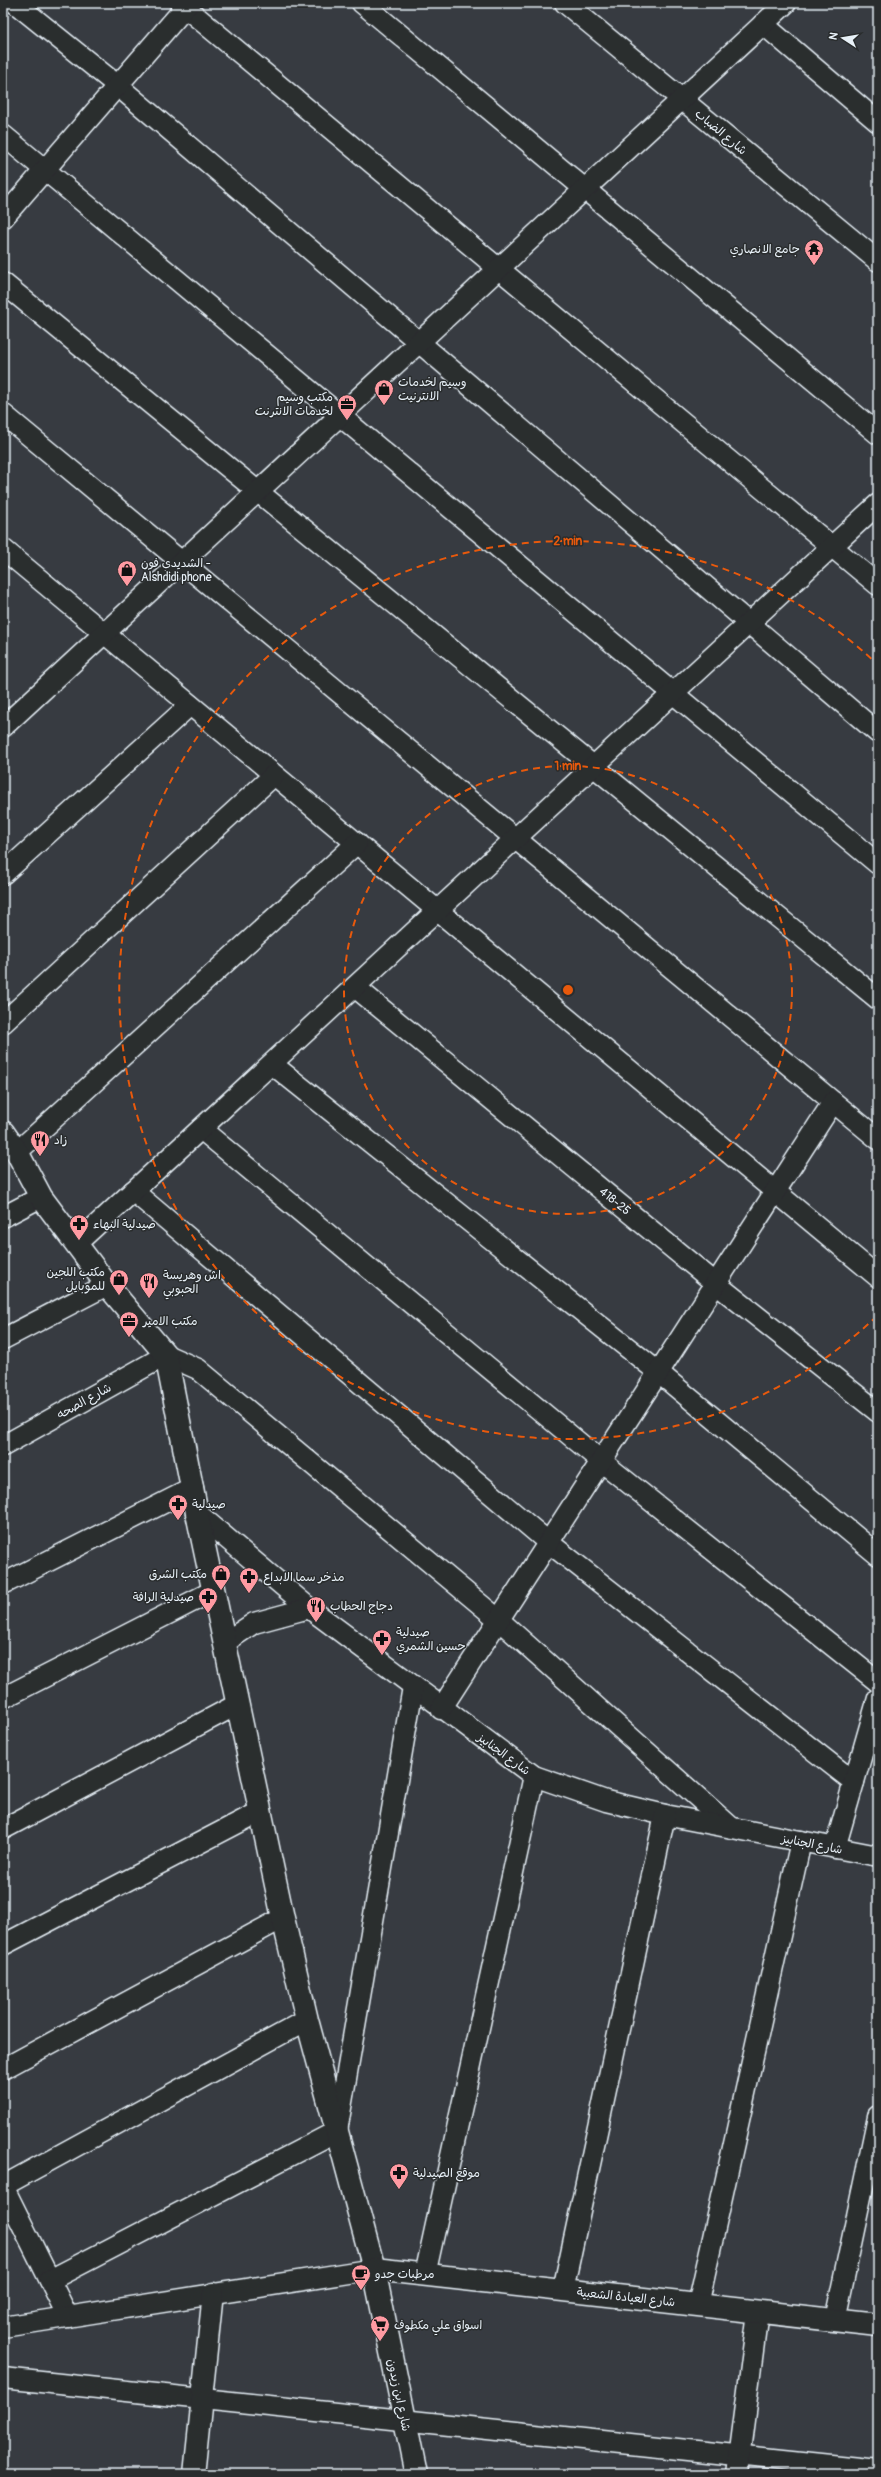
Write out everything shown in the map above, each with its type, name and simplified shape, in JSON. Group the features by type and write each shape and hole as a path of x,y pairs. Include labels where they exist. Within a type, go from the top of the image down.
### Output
{"street":[{"path":"15,3 118,86 878,733"},
{"path":"362,3 878,434"},
{"name":"شارع الضباب","path":"565,3 878,261"},
{"path":"3,727 259,492 340,415 786,3"},
{"path":"3,218 118,86 185,4 499,269 878,584"},
{"path":"763,24 878,122"},
{"path":"3,135 878,864"},
{"path":"3,284 878,999"},
{"path":"3,414 878,1139"},
{"path":"77,1243 515,838 750,624 878,504"},
{"path":"6,557 104,633 878,1277"},
{"path":"3,874 190,705"},
{"path":"3,1023 274,774"},
{"path":"17,1152 357,843"},
{"name":"418-25","path":"355,987 715,1283 878,1412"},
{"path":"272,1064 658,1372 878,1555"},
{"path":"441,1709 715,1283 834,1102"},
{"path":"201,1129 601,1461 878,1682"},
{"path":"3,1132 17,1152 41,1197 77,1243 107,1285 166,1355 198,1369 499,1620 732,1828"},
{"path":"133,1192 548,1542 854,1782"},
{"path":"3,1217 41,1197"},
{"path":"3,1339 107,1285"},
{"name":"شارع الصحه","path":"3,1446 166,1355"},
{"name":"شارع ابن زيدون","path":"166,1355 213,1591 283,1918 307,2020 374,2269 416,2474"},
{"path":"3,1584 193,1488"},
{"name":"شارع الجنابيز","path":"197,1513 309,1608 441,1709 534,1776 606,1801 665,1815 878,1856"},
{"path":"3,1698 213,1591"},
{"path":"224,1643 254,1623 309,1608"},
{"path":"50,2280 337,2131 413,1687"},
{"path":"835,1848 878,1698"},
{"path":"3,1829 238,1704"},
{"path":"425,2275 534,1776"},
{"path":"3,1945 261,1811"},
{"path":"563,2290 665,1815"},
{"path":"698,2305 801,1842"},
{"path":"3,2069 283,1918"},
{"path":"68,2317 3,2186 307,2020"},
{"path":"835,2320 878,2116"},
{"path":"3,2327 374,2269"},
{"name":"شارع العيادة الشعبية","path":"374,2269 878,2325"},
{"path":"194,2474 213,2293"},
{"path":"737,2474 758,2312"},
{"path":"3,2378 202,2397 878,2470"}],"place":[{"name":"جامع الانصاري","path":"814,266"},
{"name":"وسيم لخدمات الانترنيت","path":"384,406"},
{"name":"مكتب وسيم لخدمات الانترنت","path":"347,421"},
{"name":"الشديدي فون - Alshdidi phone","path":"127,587"},
{"name":"زاد","path":"40,1157"},
{"name":"صيدلية البهاء","path":"79,1241"},
{"name":"مكتب اللجين للموبايل","path":"119,1296"},
{"name":"اش وهريسة الحبوبي","path":"149,1299"},
{"name":"مكتب الامير","path":"129,1338"},
{"name":"صيدلية","path":"178,1521"},
{"name":"مكتب الشرق","path":"221,1591"},
{"name":"مذخر سما الابداع","path":"249,1594"},
{"name":"صيدلية الرافة","path":"208,1614"},
{"name":"دجاج الحطاب","path":"316,1623"},
{"name":"صيدلية حسين الشمري","path":"382,1656"},
{"name":"موقع الصيدلية","path":"399,2190"},
{"name":"مرطبات جدو","path":"361,2291"},
{"name":"اسواق علي مكطوف","path":"380,2342"}]}
